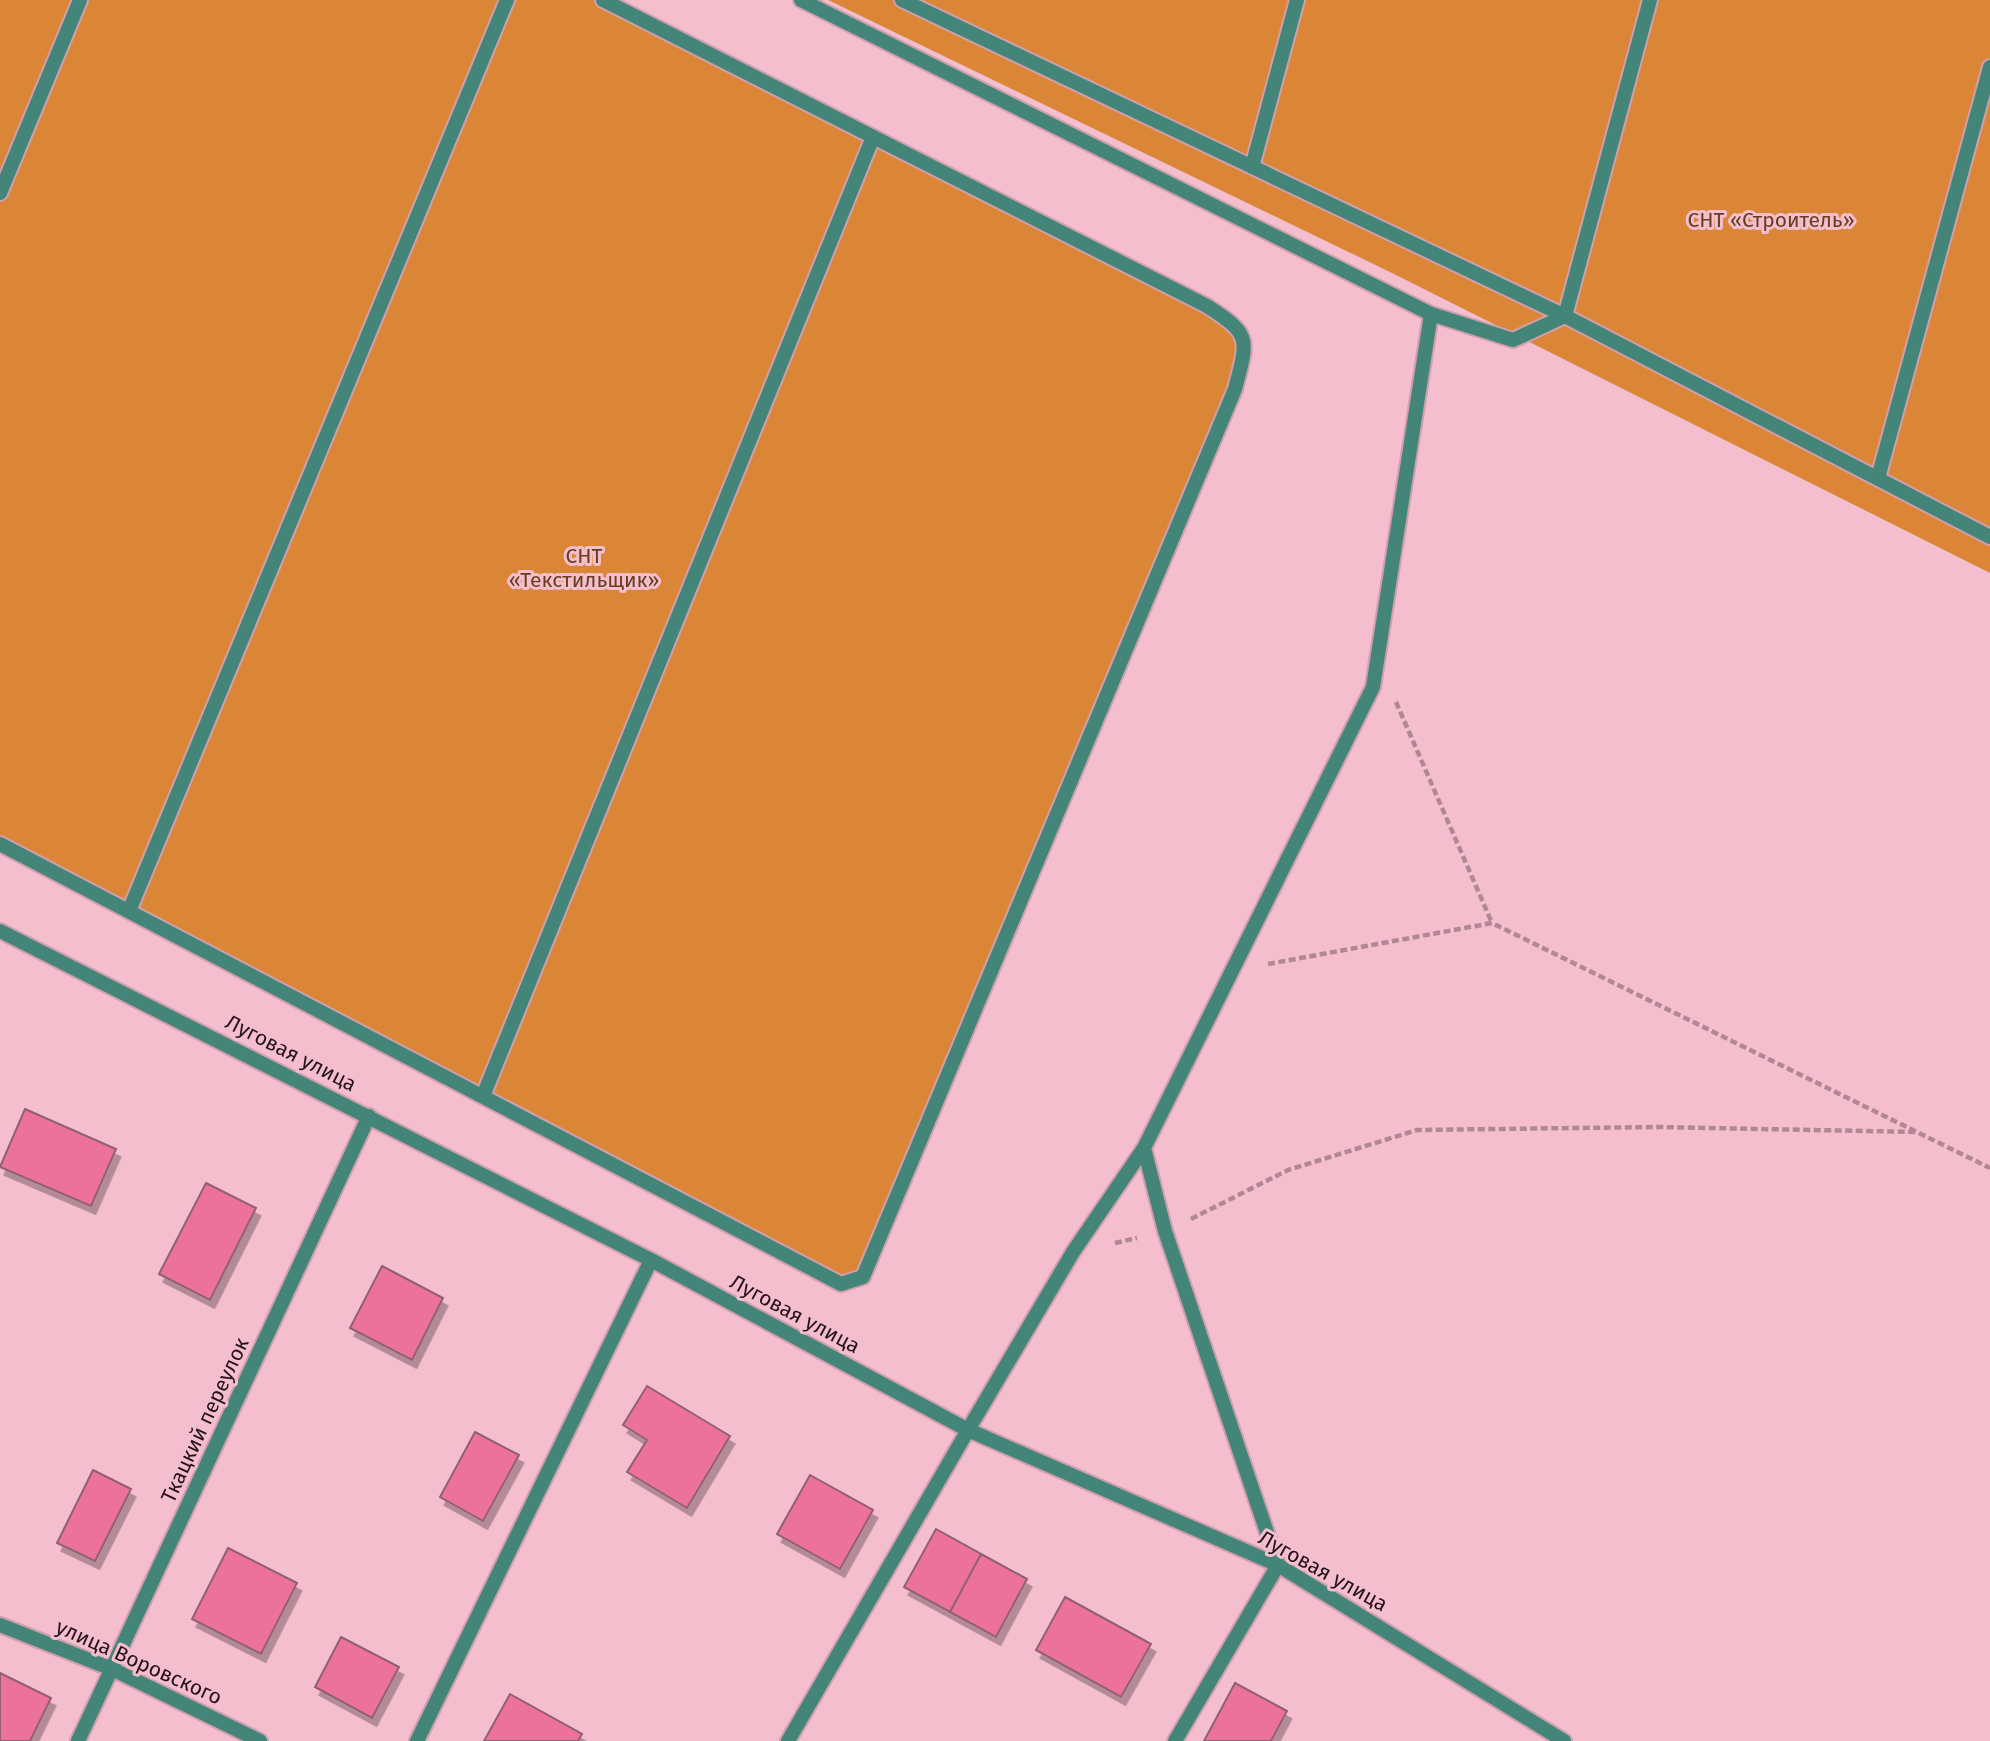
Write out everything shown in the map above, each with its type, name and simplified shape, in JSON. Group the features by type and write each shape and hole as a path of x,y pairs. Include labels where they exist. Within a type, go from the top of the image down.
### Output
{"street":[{"path":"0,193 80,0"},
{"path":"129,911 507,0"},
{"path":"0,844 841,1284 863,1277 1235,389 1246,349 1238,326 1207,306 603,0"},
{"path":"801,0 1431,314 1513,340 1565,316"},
{"path":"902,0 932,7 1252,167 1565,316 1990,537"},
{"path":"1252,167 1297,0"},
{"path":"1565,316 1650,0"},
{"path":"1878,478 1990,67"},
{"path":"483,1096 873,137"},
{"path":"788,1741 1073,1252 1144,1148 1373,687 1431,314"},
{"name":"Луговая улица","path":"0,931 651,1260 968,1430 1278,1565 1564,1741"},
{"name":"Ткацкий переулок","path":"78,1741 369,1116"},
{"path":"1144,1148 1166,1231 1278,1565 1175,1741"},
{"path":"417,1741 651,1260"},
{"name":"улица Воровского","path":"0,1625 112,1670 260,1741"}],"path":[{"path":"1377,658 1492,923"},
{"path":"1230,971 1492,923 1990,1168"},
{"path":"1073,1252 1166,1231 1288,1170 1417,1130 1657,1127 1918,1132"}],"green space":[{"name":"СНТ «Текстильщик»","path":"0,0 603,0 1207,306 1246,349 863,1277 841,1284 0,844"},
{"name":"СНТ «Строитель»","path":"828,0 1990,0 1990,573 1392,273"}],"building":[{"path":"25,1109 116,1149 91,1206 0,1167"},
{"path":"206,1183 256,1208 210,1300 159,1274"},
{"path":"382,1266 443,1298 412,1360 350,1328"},
{"path":"647,1386 730,1436 687,1508 627,1472 647,1440 623,1425"},
{"path":"475,1432 519,1455 483,1521 440,1497"},
{"path":"93,1470 131,1489 95,1561 57,1543"},
{"path":"810,1475 873,1510 840,1569 777,1534"},
{"path":"936,1529 981,1554 950,1612 904,1587"},
{"path":"228,1548 297,1583 261,1654 192,1619"},
{"path":"981,1554 1027,1579 996,1637 950,1612"},
{"path":"1065,1597 1151,1644 1121,1697 1036,1650"},
{"path":"341,1637 399,1667 372,1718 315,1687"},
{"path":"0,1673 51,1698 30,1741 0,1741"},
{"path":"1235,1683 1287,1711 1271,1741 1204,1741"},
{"path":"510,1694 582,1734 578,1741 484,1741"}]}
